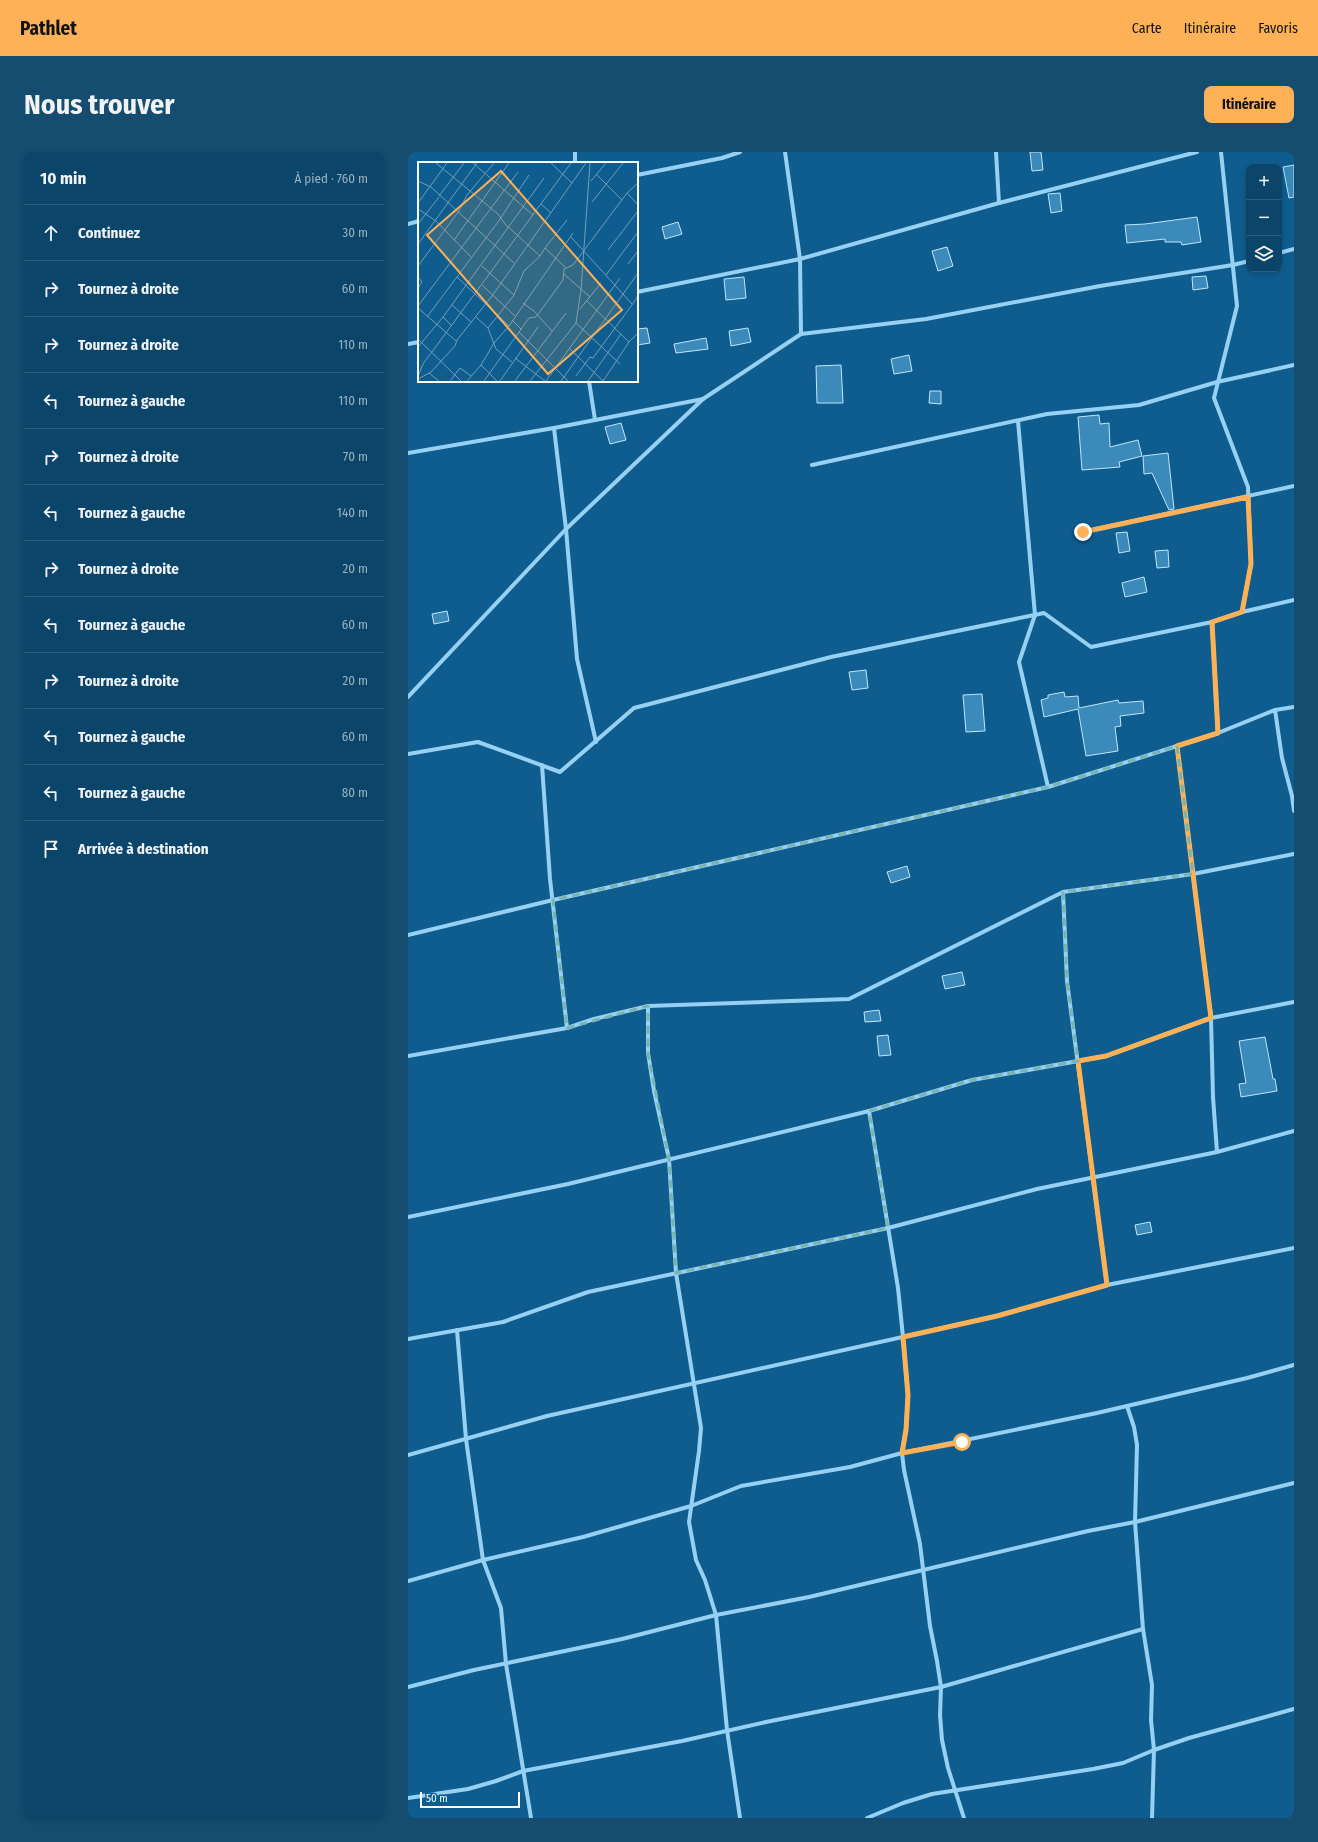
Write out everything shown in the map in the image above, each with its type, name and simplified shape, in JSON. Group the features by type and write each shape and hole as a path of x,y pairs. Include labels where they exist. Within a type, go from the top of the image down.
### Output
{"street":[{"path":"638,176 722,158 740,152"},
{"path":"785,152 800,259 801,334"},
{"path":"996,152 999,203"},
{"path":"638,292 800,259 999,203 1197,152"},
{"path":"1221,152 1237,306 1214,398 1248,487 1251,564 1242,612"},
{"path":"408,224 418,221"},
{"path":"1282,252 1294,249"},
{"path":"408,697 566,529 703,399 801,334 926,319 1100,286 1246,262"},
{"path":"408,344 418,342"},
{"path":"812,465 1047,414 1139,405 1217,382 1294,365"},
{"path":"589,382 595,420"},
{"path":"408,454 703,399"},
{"path":"1018,421 1035,615 1019,662 1048,787"},
{"path":"554,428 566,529 577,659 596,742"},
{"path":"1083,532 1294,486"},
{"path":"408,754 478,742 560,772 634,708 831,657 1044,613 1091,647 1212,622 1242,612 1294,600"},
{"path":"1212,622 1218,733"},
{"path":"408,935 552,900 1048,787 1218,733 1274,710 1294,707"},
{"path":"1274,710 1282,758 1292,796 1294,811"},
{"path":"1177,746 1211,1018 1212,1097 1217,1152"},
{"path":"542,765 552,900 567,1028"},
{"path":"408,1056 567,1028 594,1019 648,1006 849,999 1063,892 1193,874 1294,854"},
{"path":"1063,892 1067,981 1107,1285"},
{"path":"408,1217 568,1184 869,1112 972,1080 1106,1056 1211,1018 1294,1002"},
{"path":"648,1006 648,1053 654,1091 669,1159 676,1273 701,1428 700,1451 689,1522 691,1540 696,1560 705,1580 716,1615 727,1730 740,1818"},
{"path":"869,1112 898,1288 903,1337 908,1395 906,1430 902,1453 904,1470 920,1544 930,1626 941,1687 940,1714 942,1740 948,1768 964,1818"},
{"path":"408,1339 503,1322 579,1295 888,1228 1029,1191 1217,1152 1294,1131"},
{"path":"408,1455 547,1416 997,1316 1107,1285 1294,1248"},
{"path":"457,1330 466,1439 483,1560 501,1608 506,1664 531,1818"},
{"path":"408,1581 483,1560 583,1537 691,1506 741,1486 850,1467 902,1453 1067,1420 1247,1378 1294,1365"},
{"path":"1127,1406 1134,1428 1137,1445 1135,1522 1143,1629 1152,1685 1151,1720 1154,1750 1152,1818"},
{"path":"408,1687 622,1639 716,1615 809,1597 1088,1531 1135,1522 1294,1483"},
{"path":"408,1798 468,1788 496,1781 523,1771 682,1741 727,1730 941,1687 1143,1629"},
{"path":"867,1818 903,1803 932,1794 1123,1763 1154,1750 1294,1709"}],"highlighted area":[{"path":"1177,746 1193,874 1063,892 1067,981 1078,1061 972,1080 869,1111 888,1228 676,1273 669,1159 648,1053 648,1006 567,1028 553,900 1048,787"}],"building":[{"path":"1030,152 1041,152 1043,170 1032,171"},
{"path":"1294,165 1294,197 1289,198 1283,167"},
{"path":"1060,193 1062,211 1051,213 1048,194"},
{"path":"1197,217 1201,242 1182,245 1181,242 1165,242 1165,239 1127,243 1125,225 1145,224"},
{"path":"678,222 682,234 665,239 662,227"},
{"path":"947,247 953,266 938,271 932,251"},
{"path":"1206,276 1208,288 1193,290 1192,277"},
{"path":"744,277 746,298 726,300 724,279"},
{"path":"647,328 650,343 638,345 638,329"},
{"path":"748,328 751,342 731,346 729,331"},
{"path":"706,338 708,349 676,353 674,344"},
{"path":"909,355 912,371 894,374 891,359"},
{"path":"841,365 843,403 817,403 816,366"},
{"path":"930,391 941,391 941,404 929,403"},
{"path":"1099,415 1100,424 1109,423 1110,447 1138,440 1142,456 1119,462 1120,467 1082,470 1078,417"},
{"path":"621,423 626,440 610,444 605,427"},
{"path":"1168,453 1174,509 1169,510 1152,473 1144,474 1143,456"},
{"path":"1127,532 1130,551 1119,553 1116,533"},
{"path":"1168,550 1169,567 1157,568 1155,551"},
{"path":"1144,577 1147,592 1125,597 1122,583"},
{"path":"447,611 449,621 434,624 432,614"},
{"path":"866,670 868,688 852,690 849,672"},
{"path":"1064,692 1065,697 1078,696 1079,708 1118,700 1119,703 1143,701 1144,713 1120,716 1121,726 1115,727 1118,751 1086,756 1078,709 1044,717 1041,700 1048,698 1048,695"},
{"path":"982,694 985,731 966,732 963,695"},
{"path":"907,866 910,877 891,883 887,872"},
{"path":"962,972 965,985 945,989 942,976"},
{"path":"879,1010 881,1021 865,1022 864,1012"},
{"path":"888,1035 891,1055 879,1056 877,1036"},
{"path":"1265,1037 1273,1079 1275,1079 1277,1091 1241,1097 1239,1084 1246,1083 1239,1041"},
{"path":"1150,1222 1152,1232 1137,1235 1135,1225"}],"route":[{"path":"962,1442 902,1453 906,1430 908,1395 903,1337 997,1316 1107,1285 1078,1061 1092,1060 1106,1056 1211,1018 1177,746 1218,733 1212,622 1242,612 1251,564 1248,497 1083,532"}]}
